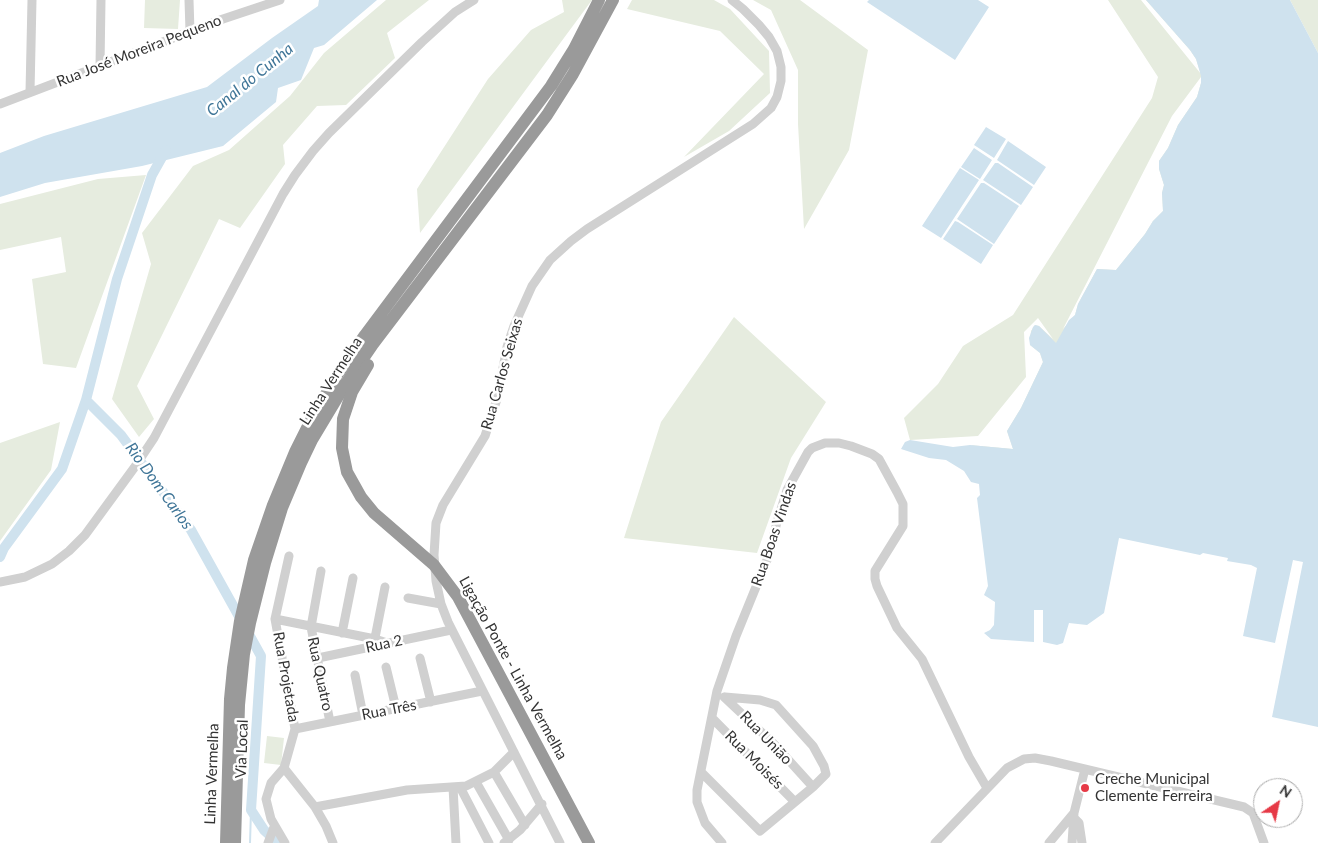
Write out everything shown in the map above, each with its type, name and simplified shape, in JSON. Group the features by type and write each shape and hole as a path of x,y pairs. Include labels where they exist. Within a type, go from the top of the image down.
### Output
{"highway":[{"name":"Linha Vermelha","path":"237,843 238,735 242,678 250,623 260,562 273,505 295,452 310,422 338,375 376,320 551,86 583,32 599,0"},
{"name":"Linha Vermelha","path":"226,843 232,668 240,621 260,562 312,440 345,385 373,344 525,146 573,74 613,0"},
{"name":"Ligação Ponte - Linha Vermelha","path":"415,290 352,392 343,419 342,448 347,472 361,497 374,513 434,565 458,597 589,843"}],"street":[{"path":"30,92 32,0"},
{"path":"100,66 101,0"},
{"path":"189,0 190,31"},
{"name":"Rua José Moreira Pequeno","path":"0,104 190,31 280,0"},
{"path":"0,582 25,577 43,569 60,559 85,535 154,438 283,194 299,170 329,133 422,42 455,12 474,0"},
{"name":"Rua Carlos Seixas","path":"560,843 542,804 451,630 441,604 436,581 434,555 436,523 443,505 481,444 490,425 507,347 514,326 532,286 550,260 571,241 760,119 771,108 777,97 782,67 774,44 743,8 732,0"},
{"name":"Rua Boas Vindas","path":"722,843 705,823 698,806 697,790 717,691 736,636 769,555 787,490 804,457 812,448 825,443 840,443 864,450 878,460 903,504 903,526 876,571 875,579 877,586 896,628 922,659 969,757 987,788"},
{"name":"Rua Projetada","path":"284,768 295,728 275,619 289,556"},
{"path":"311,627 321,571"},
{"path":"342,632 353,578"},
{"path":"275,619 342,632 374,642 385,587"},
{"path":"408,598 441,604"},
{"name":"Rua Quatro","path":"311,627 330,722"},
{"name":"Rua 2","path":"318,658 374,642 388,643 451,630"},
{"name":"Via Local","path":"237,843 242,731 249,655"},
{"path":"420,658 432,702"},
{"path":"386,668 396,708"},
{"path":"355,675 363,715"},
{"name":"Rua Três","path":"295,728 482,691"},
{"name":"Rua União","path":"717,691 774,744 813,787"},
{"path":"701,772 759,830 765,828 822,780 826,774 813,746 776,705 760,700 725,697"},
{"name":"Rua Moisés","path":"712,719 795,802"},
{"path":"316,807 407,790 456,787 476,782 494,772 514,752"},
{"path":"935,843 1007,768 1024,759 1051,761 1244,807 1253,813 1264,843"},
{"path":"285,843 273,829 266,794 271,783 284,768 316,807 333,843"},
{"path":"1072,843 1073,815 1085,769"},
{"path":"494,772 525,825"},
{"path":"476,782 506,841 525,825 542,804"},
{"path":"456,787 456,843"},
{"path":"456,787 489,843"},
{"path":"1049,843 1073,815"},
{"path":"1073,815 1079,823 1082,843"},
{"path":"268,843 273,829"}],"shaded area":[{"path":"145,0 180,0 178,29 144,28"},
{"path":"386,0 429,0 387,33 395,58 346,105 317,106 283,145 285,164 240,228 219,219 137,386 154,419 139,437 112,399 151,264 142,233 193,166 229,150 290,96 324,53"},
{"path":"562,0 592,0 420,233 417,189 488,79 531,30 564,12"},
{"path":"632,0 714,0 730,9 769,51 770,93 729,131 684,157 764,74 720,31 627,9"},
{"path":"753,0 800,0 868,50 849,150 804,229 798,124 798,70 771,10"},
{"path":"1108,0 1141,0 1201,74 1196,59 1190,50 1146,0 1165,0 1242,135 1043,469 970,445 1013,449 1007,431 1021,408 1043,362 1040,353 1030,345 1031,331 1035,325 1039,326 1053,339 1038,318 1024,332 1026,377 978,436 910,440 904,418 938,384 963,346 1013,315 1152,98 1158,77","holes":["1201,77 1197,97 1178,125 1168,148 1159,161 1159,169 1164,185 1162,193 1163,211 1153,221 1116,270 1097,269 1078,304 1075,315 1063,329 1172,116"]},
{"path":"1290,0 1318,0 1318,53"},
{"path":"146,175 76,368 43,364 32,279 66,272 61,237 0,250 0,204 98,179"},
{"path":"734,317 826,402 791,458 757,553 624,538 661,422"},
{"path":"60,422 51,470 0,541 0,443"},
{"path":"267,736 284,738 281,765 264,763"}],"water":[{"name":"Canal do Cunha","path":"319,0 377,0 324,45 314,48 301,80 278,88 276,102 223,146 142,166 45,183 0,197 0,153 44,136 207,87 318,6"},
{"path":"869,0 978,0 989,7 955,60 867,2"},
{"path":"1146,0 1290,0 1318,53 1318,727 1272,717 1303,562 1293,560 1275,643 1243,636 1257,568 1251,565 1227,561 1228,558 1203,553 1200,555 1119,538 1104,613 1087,625 1069,623 1063,643 1057,645 1043,642 1043,610 1034,610 1034,642 991,639 984,633 994,625 995,602 984,595 988,586 977,498 980,495 979,484 971,482 964,471 946,460 929,458 901,449 905,442 910,440 953,447 970,445 1013,449 1007,431 1021,408 1043,362 1040,353 1030,345 1029,338 1033,327 1035,325 1039,326 1056,343 1069,320 1075,315 1078,304 1097,269 1116,270 1153,221 1163,211 1162,193 1164,185 1159,169 1159,161 1168,148 1178,125 1197,97 1201,76 1196,59 1190,50"},
{"path":"986,127 1006,139 994,158 974,145"},
{"path":"1008,141 1046,167 1034,185 997,160"},
{"path":"974,148 992,160 980,179 961,167"},
{"path":"995,163 998,163 1033,187 1021,205 983,180"},
{"path":"960,168 979,180 941,238 922,226"},
{"path":"981,183 984,183 1019,206 994,244 957,219"},
{"path":"955,221 993,245 981,264 943,239"}],"waterway":[{"name":"Rio Dom Carlos","path":"166,150 152,175 117,279 86,400 121,435 191,530 261,656 251,810 264,830 278,843"},
{"path":"0,557 4,548 62,469 86,400"},
{"path":"250,843 251,810"}],"place":[{"name":"Creche Municipal Clemente Ferreira","path":"1085,788"}]}
